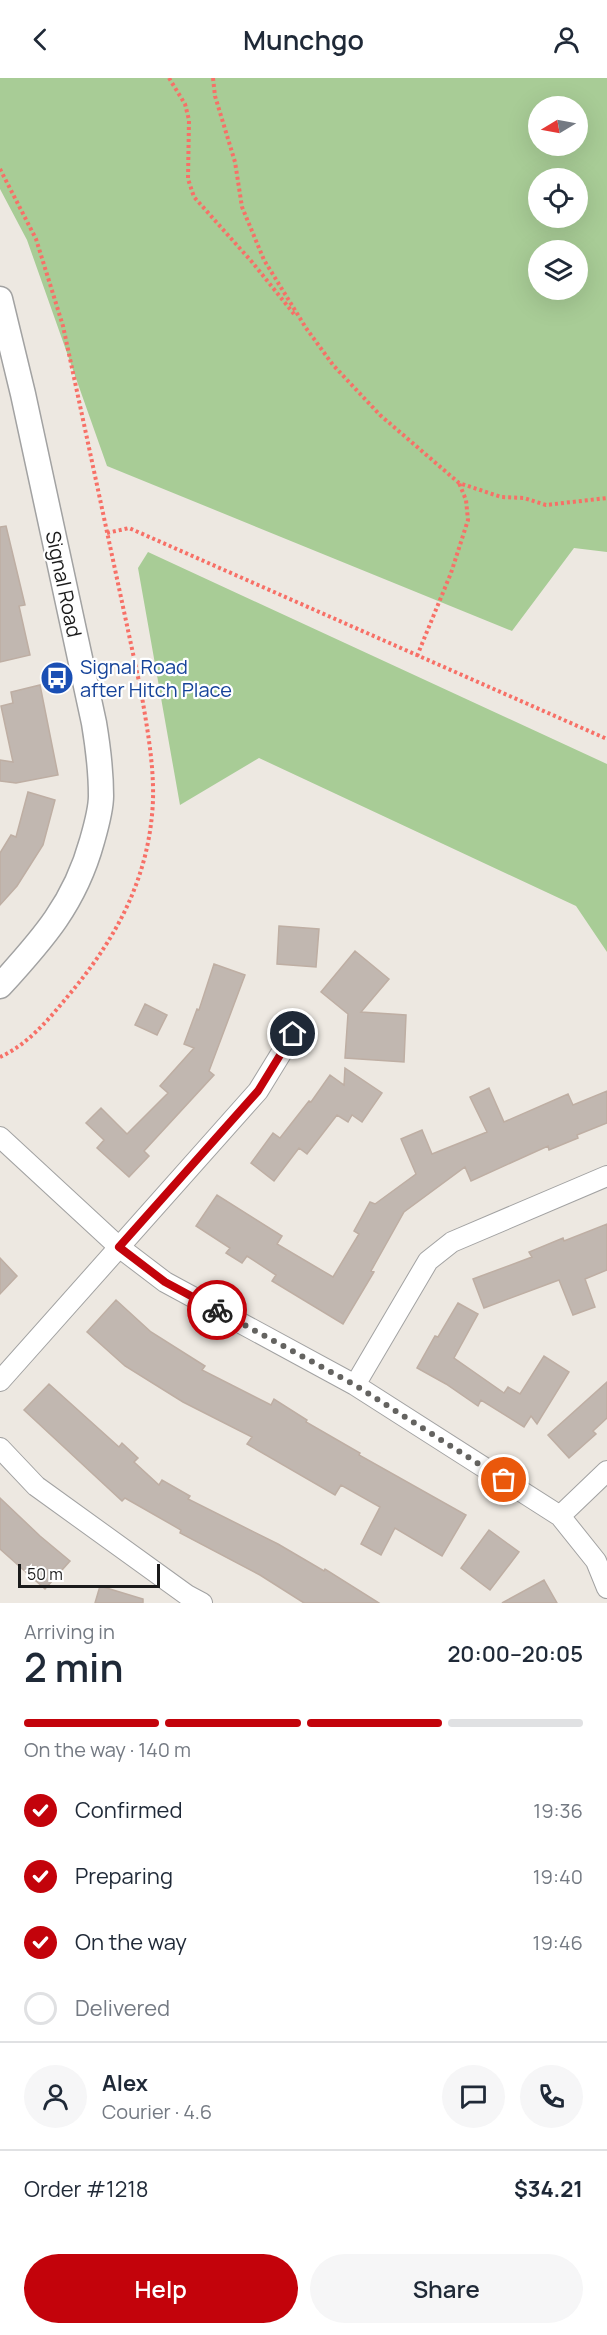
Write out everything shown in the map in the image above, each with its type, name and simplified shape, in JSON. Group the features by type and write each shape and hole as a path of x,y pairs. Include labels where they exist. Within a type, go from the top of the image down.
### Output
{"street":[{"name":"Signal Road","path":"0,299 23,394 94,723 100,763 101,798 86,864 71,898 52,926 0,986"},
{"path":"0,1382 258,1091 293,1034"},
{"path":"0,1137 119,1247 165,1282 355,1385 560,1516 596,1561 607,1588"},
{"path":"355,1385 428,1261 452,1242 607,1176"},
{"path":"0,1448 36,1486 192,1600"},
{"path":"560,1516 607,1471"}],"path":[{"path":"169,78 185,104 189,120 188,179 194,197 252,262 333,365 380,416 459,483 501,497 524,498 546,505 607,498"},
{"path":"213,78 214,96 235,162 242,207 264,260 306,328"},
{"path":"417,656 452,573 468,520 465,500 459,483"},
{"path":"107,532 129,528 607,740"}],"green space":[{"path":"0,78 607,78 607,552 574,548 512,631 107,466 27,240 0,189"},
{"path":"148,552 607,764 607,952 576,906 259,758 180,805 138,568"}],"building":[{"path":"6,526 25,605 19,606 30,655 0,662 0,527"},
{"path":"40,685 58,775 16,783 0,781 0,760 13,762 1,706 13,703 11,692"},
{"path":"28,792 55,800 43,845 17,886 0,905 0,853 11,835 16,837"},
{"path":"279,926 319,929 316,967 277,964"},
{"path":"355,951 389,979 361,1012 406,1015 404,1062 345,1058 348,1014 321,992"},
{"path":"214,964 245,975 209,1071 214,1075 144,1151 149,1156 129,1177 97,1148 104,1140 86,1123 101,1108 127,1134 168,1093 160,1086 194,1048 184,1044 197,1009 199,1010"},
{"path":"145,1004 167,1015 157,1035 135,1025"},
{"path":"345,1068 382,1093 362,1122 352,1115 348,1122 337,1115 307,1154 299,1148 274,1181 251,1163 273,1133 280,1138 309,1101 311,1102 330,1075 344,1085"},
{"path":"489,1088 504,1122 568,1094 573,1105 607,1091 607,1123 577,1135 578,1138 549,1150 548,1146 471,1181 465,1167 404,1212 371,1271 374,1272 343,1324 272,1281 276,1275 247,1256 242,1263 226,1253 230,1248 196,1226 217,1195 282,1236 277,1244 333,1277 359,1234 354,1231 370,1202 375,1204 416,1174 401,1139 422,1130 432,1154 487,1132 470,1097"},
{"path":"607,1224 607,1270 585,1279 595,1307 573,1315 559,1280 484,1308 473,1279 532,1257 529,1252 563,1238 564,1241"},
{"path":"0,1258 17,1276 0,1294"},
{"path":"116,1300 151,1332 205,1366 202,1370 271,1405 274,1399 307,1420 306,1422 360,1453 359,1455 466,1515 442,1556 395,1528 381,1555 361,1544 380,1507 341,1485 335,1495 247,1444 252,1437 183,1402 125,1366 87,1332"},
{"path":"458,1303 478,1314 454,1358 504,1393 508,1387 520,1394 544,1356 569,1372 537,1424 531,1416 524,1427 481,1400 478,1406 417,1368 435,1336 438,1337"},
{"path":"607,1382 607,1418 593,1431 596,1434 569,1458 548,1435"},
{"path":"49,1384 119,1447 122,1443 138,1458 134,1462 159,1485 162,1480 190,1496 188,1499 278,1544 324,1571 325,1569 379,1603 304,1603 260,1575 180,1533 181,1530 125,1498 122,1501 24,1410"},
{"path":"0,1498 70,1561 45,1589 0,1549"},
{"path":"489,1530 519,1552 490,1590 461,1568"},
{"path":"544,1580 557,1603 502,1603"},
{"path":"100,1586 143,1599 143,1603 95,1603"}],"way so far":[{"path":"217,1310 355,1385 504,1480"}],"place":[{"name":"Signal Road after Hitch Place","path":"57,678"}],"route":[{"path":"217,1310 165,1282 119,1247 258,1091 293,1034"}]}
